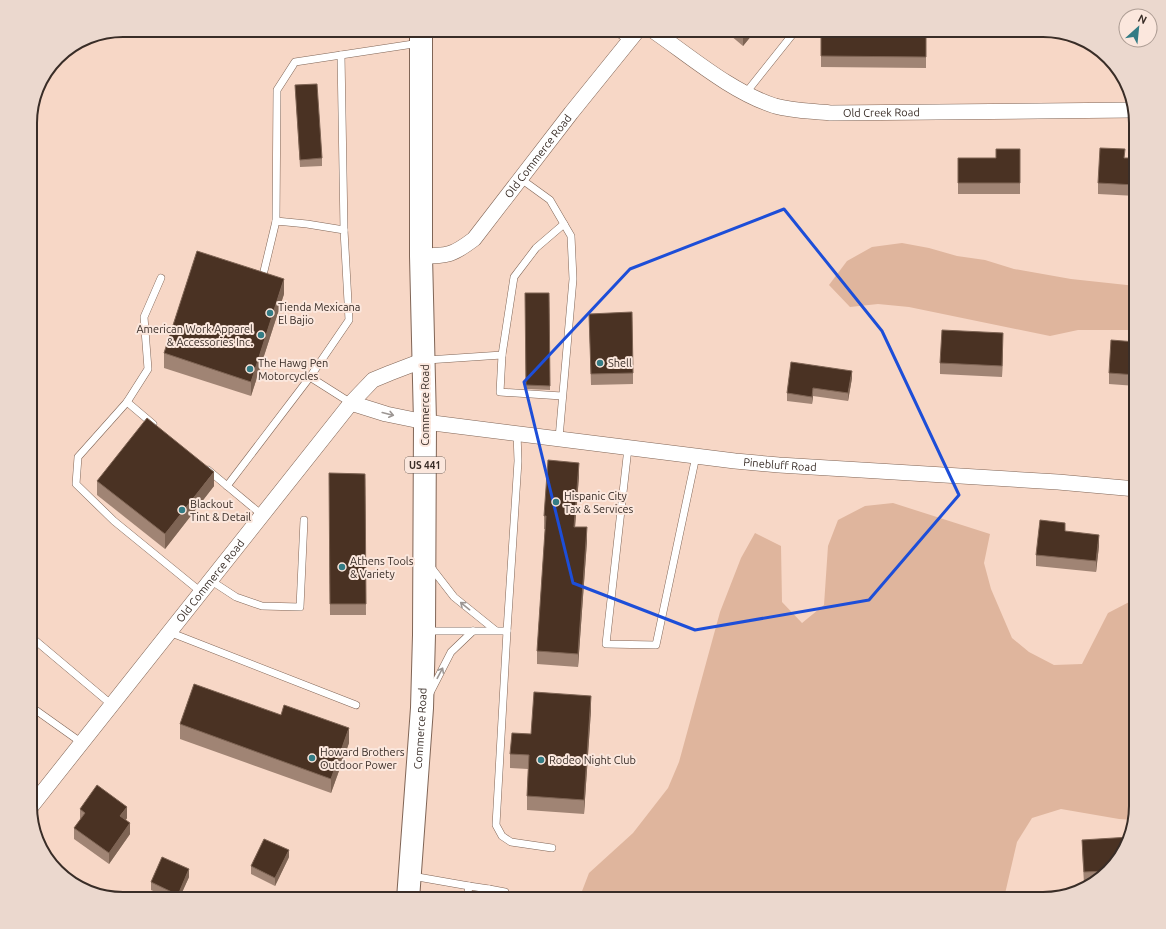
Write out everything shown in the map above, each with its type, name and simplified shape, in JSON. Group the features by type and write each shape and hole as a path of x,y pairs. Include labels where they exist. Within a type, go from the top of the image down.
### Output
{"highway":[{"name":"Commerce Road","path":"409,892 422,708 424,631 425,422 422,256 421,37"}],"street":[{"name":"Old Commerce Road","path":"422,256 443,256 458,251 474,239 571,113 633,37"},
{"name":"Old Creek Road","path":"662,37 745,94 776,106 798,110 830,113 1128,110"},
{"name":"Old Commerce Road","path":"37,799 351,403 373,380 424,360"},
{"name":"Pinebluff Road","path":"351,403 386,414 425,422 696,456 779,465 1058,482 1129,488"}],"lane":[{"path":"264,271 276,221 277,90 295,62 341,55 421,37"},
{"path":"745,94 790,37"},
{"path":"227,486 310,377 349,320 344,230 341,55"},
{"path":"521,179 550,200 571,236 573,279 559,438"},
{"path":"276,221 344,230"},
{"path":"562,396 500,392 502,355 514,277 536,248 564,224"},
{"path":"161,278 144,318 148,370 127,402 78,457 76,484 114,521 201,592"},
{"path":"424,360 502,355"},
{"path":"310,377 351,403"},
{"path":"127,402 156,427"},
{"path":"517,434 518,461 496,825 502,836 511,842 552,848"},
{"path":"628,448 606,644 656,645 696,456"},
{"path":"203,466 262,515"},
{"path":"210,580 236,597 262,606 300,607 304,520"},
{"path":"424,559 454,597 495,630"},
{"path":"424,631 507,631"},
{"path":"422,708 451,652 473,631"},
{"path":"169,632 356,704"},
{"path":"37,642 112,705"},
{"path":"37,711 82,743"},
{"path":"410,876 505,892"},
{"path":"468,892 469,886"}],"highlighted area":[{"path":"784,209 882,331 959,495 869,600 695,630 573,583 524,382 630,269"}],"shaded area":[{"path":"902,243 929,248 957,256 985,260 1014,269 1071,279 1129,285 1129,330 1078,330 1050,336 909,307 878,304 850,307 829,285 847,261 872,247"},
{"path":"893,503 990,534 984,563 991,589 1012,638 1029,652 1054,665 1082,664 1108,613 1129,602 1129,806 1128,820 1061,809 1032,818 1017,842 1005,892 582,892 589,873 633,833 668,788 679,762 720,612 741,558 755,533 781,546 782,602 802,623 824,605 828,546 838,520 865,506"}],"building":[{"path":"821,37 926,37 926,57 821,56"},
{"path":"317,84 322,158 300,160 295,85"},
{"path":"1100,148 1125,149 1124,158 1129,158 1129,185 1098,183"},
{"path":"996,149 1020,149 1020,183 958,183 958,158 996,158"},
{"path":"197,251 284,279 251,382 164,353"},
{"path":"525,293 549,293 550,386 526,385"},
{"path":"632,312 633,373 591,374 589,314"},
{"path":"942,330 1003,333 1002,366 940,363"},
{"path":"1111,340 1129,341 1129,374 1109,373"},
{"path":"791,362 852,371 848,393 813,388 812,397 787,393"},
{"path":"147,418 214,472 165,534 97,481"},
{"path":"548,460 579,463 574,527 587,527 578,654 537,651 546,516 544,516"},
{"path":"329,473 365,474 366,604 330,604"},
{"path":"1040,520 1065,523 1065,531 1099,535 1096,561 1036,555"},
{"path":"194,684 281,715 284,705 349,728 331,779 180,724"},
{"path":"534,692 591,696 584,800 527,796 529,755 510,754 512,733 531,734"},
{"path":"97,785 127,807 120,816 130,823 109,853 74,828 85,813 80,809"},
{"path":"1123,837 1115,854 1100,871 1084,872 1082,840"},
{"path":"264,839 289,850 275,878 251,866"},
{"path":"162,857 189,869 179,892 172,892 151,882"}],"place":[{"name":"Tienda Mexicana El Bajio","path":"270,313"},
{"name":"American Work Apparel & Accessories Inc.","path":"261,335"},
{"name":"Shell","path":"600,363"},
{"name":"The Hawg Pen Motorcycles","path":"250,369"},
{"name":"Hispanic City Tax & Services","path":"556,502"},
{"name":"Blackout Tint & Detail","path":"182,510"},
{"name":"Athens Tools & Variety","path":"342,567"},
{"name":"Howard Brothers Outdoor Power","path":"312,758"},
{"name":"Rodeo Night Club","path":"541,760"}]}
